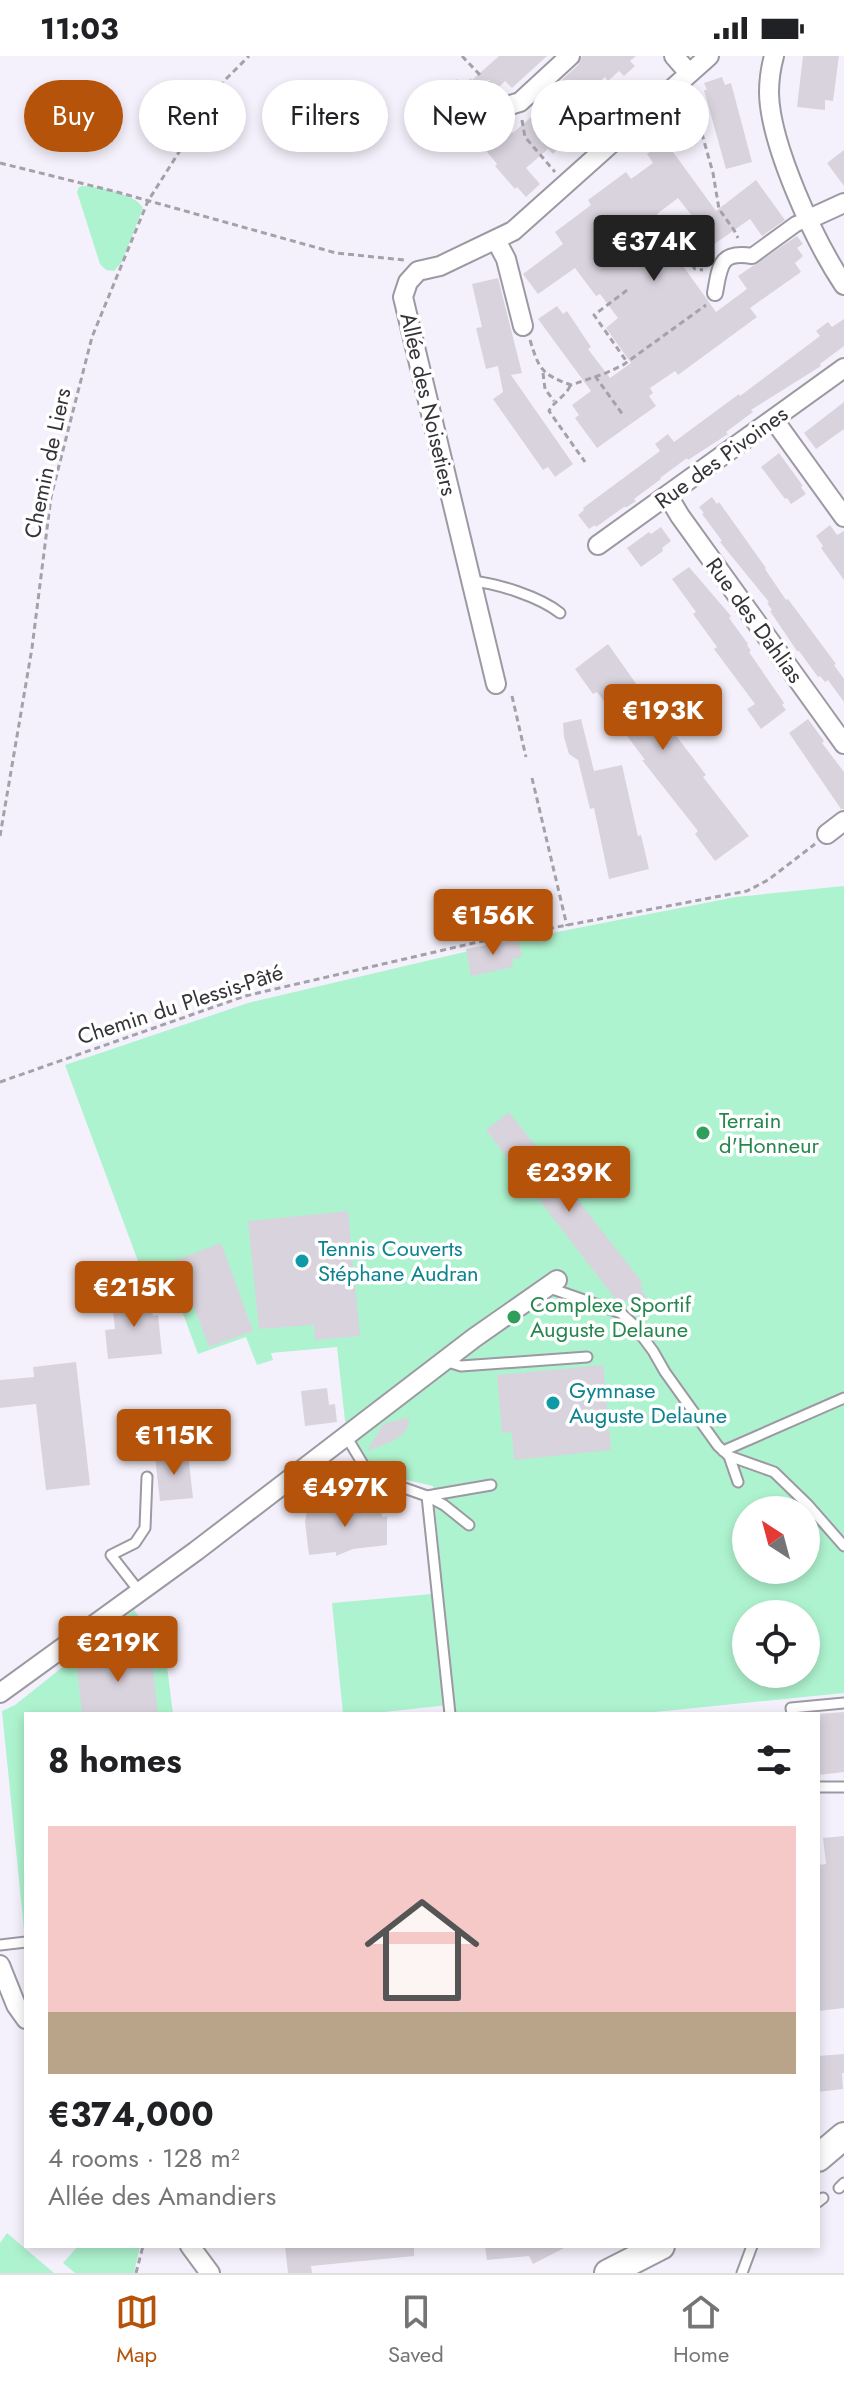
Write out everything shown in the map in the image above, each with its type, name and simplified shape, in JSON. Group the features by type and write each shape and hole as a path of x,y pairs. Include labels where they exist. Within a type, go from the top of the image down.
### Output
{"main road":[{"path":"821,2164 844,2136"},
{"path":"608,2273 657,2248"}],"street":[{"path":"515,103 570,56"},
{"path":"674,56 684,77"},
{"path":"418,271 440,266 513,231 709,56"},
{"path":"770,58 769,93 775,131 787,169 831,265 844,285"},
{"path":"715,293 722,263 729,256 752,256 796,224 844,203"},
{"path":"496,240 506,259 523,326"},
{"name":"Allée des Noisetiers","path":"418,271 408,282 403,297 496,684"},
{"name":"Rue des Pivoines","path":"598,545 844,368"},
{"path":"774,420 844,517"},
{"name":"Rue des Dahlias","path":"668,496 844,744"},
{"path":"827,834 844,821"},
{"path":"0,1693 196,1551 552,1283"},
{"path":"0,1965 16,2005 24,2016"},
{"path":"191,2248 210,2273"}],"lane":[{"path":"471,581 487,582 549,604 560,613"},
{"path":"552,1283 621,1313 633,1324 726,1454 738,1482"},
{"path":"445,1361 461,1366 587,1357"},
{"path":"726,1454 844,1398"},
{"path":"346,1436 370,1476 427,1496 469,1525"},
{"path":"726,1454 774,1472 844,1546"},
{"path":"139,1591 111,1555 135,1543 145,1528 147,1477"},
{"path":"427,1496 491,1485"},
{"path":"427,1496 450,1712"},
{"path":"792,1712 791,1708 844,1703"},
{"path":"820,1787 844,1787"},
{"path":"0,1945 24,1942"},
{"path":"742,2273 751,2248"}],"path":[{"name":"Chemin de Liers","path":"0,836 32,648 51,497 92,337 148,201 224,81 249,56"},
{"path":"462,56 484,80"},
{"path":"684,77 713,173 719,209 738,239 738,254"},
{"path":"515,109 523,122 525,137 566,183"},
{"path":"0,163 336,253 407,261 418,271"},
{"path":"658,257 678,245 695,269 719,273"},
{"path":"625,290 594,315 627,362"},
{"path":"585,462 549,411 554,401 571,385 627,362 710,302 715,293"},
{"path":"523,326 528,330 543,373 545,389 554,401"},
{"path":"543,373 571,385"},
{"path":"595,376 623,415"},
{"path":"512,696 526,757"},
{"path":"532,778 567,926"},
{"name":"Chemin du Plessis-Pâté","path":"0,1082 245,996 478,942 747,891 768,880 827,834"},
{"path":"136,2273 142,2248"}],"green space":[{"path":"82,186 125,195 143,208 122,262 114,271 106,270 100,264 77,192"},
{"name":"Complexe Sportif Auguste Delaune","path":"844,886 844,1693 655,1712 454,1712 433,1486 380,1474 366,1462 345,1421 337,1347 271,1353 273,1360 257,1365 246,1337 198,1354 176,1295 151,1296 65,1065 248,1003 511,941 736,897"},
{"path":"432,1594 448,1705 384,1712 343,1712 332,1603"},
{"path":"134,1610 165,1650 173,1712 24,1712 24,1930 2,1711 15,1705"},
{"path":"7,2233 54,2273 0,2273 0,2243"},
{"path":"76,2248 140,2248 134,2273 75,2273 63,2263"}],"building":[{"path":"499,56 547,56 515,85 515,80 472,80"},
{"path":"582,56 636,56 630,61 635,66 624,76 619,71 609,80 605,77 602,80 562,80 578,65"},
{"path":"803,56 839,56 833,101 825,100 825,110 797,107"},
{"path":"722,77 725,85 731,83 752,162 726,169 709,108 709,81"},
{"path":"531,117 531,152 545,152 526,168 540,184 526,197 495,166 497,164 487,152 515,152 515,131"},
{"path":"844,150 844,186 827,163"},
{"path":"650,152 673,152 716,211 756,180 785,220 762,236 750,219 683,266 716,312 747,289 738,276 797,236 803,244 797,248 803,256 795,263 801,272 750,308 757,317 678,375 675,371 650,388 653,393 649,396 656,406 597,448 575,418 579,415 572,405 591,391 538,319 557,306 563,314 567,311 591,347 588,349 610,378 631,363 606,328 618,318 575,268 538,294 523,274 563,244 555,232 591,205 588,200 626,172 631,179 653,163 647,154","holes":["678,198 696,221 675,238 657,214"]},
{"path":"498,278 522,373 511,375 573,464 555,477 548,467 543,470 493,399 503,392 498,366 486,369 476,328 482,327 472,284"},
{"path":"844,319 844,346 821,366 751,410 753,412 726,432 728,434 687,458 634,499 636,501 596,527 589,529 578,515 583,508 660,451 655,444 668,434 674,442 820,336 816,331 828,322 832,327"},
{"path":"844,402 844,429 816,449 804,433"},
{"path":"779,453 806,494 791,504 761,467"},
{"path":"712,497 717,504 719,502 786,600 836,664 844,679 844,702 828,680 825,682 818,677 797,651 770,611 769,602 720,542 699,507"},
{"path":"830,525 837,535 844,531 844,580 816,536"},
{"path":"661,527 671,541 641,567 627,548"},
{"path":"689,567 731,616 729,618 748,644 749,652 784,703 782,705 786,710 761,729 747,709 755,704 714,649 717,647 693,614 696,612 672,579"},
{"path":"608,644 649,702 652,699 673,727 671,729 706,775 703,777 749,836 715,861 695,834 698,831 642,760 645,760 619,725 621,723 597,692 593,694 575,669"},
{"path":"581,719 594,771 622,765 649,869 609,879 594,808 590,809 578,760 569,754 564,737 563,723"},
{"path":"808,719 844,772 844,809 841,809 789,733"},
{"path":"518,939 522,957 512,959 513,967 471,976 466,949"},
{"path":"509,1112 642,1282 641,1290 654,1307 642,1316 629,1299 619,1304 486,1130"},
{"name":"Tennis Couverts Stéphane Audran","path":"348,1211 360,1336 315,1340 314,1325 259,1329 248,1221"},
{"path":"221,1243 253,1331 209,1347 176,1260"},
{"path":"151,1296 153,1316 158,1315 162,1354 108,1359 105,1330 115,1329 112,1300"},
{"path":"76,1362 90,1485 46,1490 36,1404 0,1408 0,1380 34,1377 33,1367"},
{"name":"Gymnase Auguste Delaune","path":"603,1365 611,1450 514,1460 512,1432 502,1433 497,1375"},
{"path":"327,1388 329,1405 335,1404 337,1422 305,1426 301,1391"},
{"path":"410,1417 406,1431 393,1441 367,1451 383,1424"},
{"path":"188,1453 193,1498 160,1501 155,1457"},
{"path":"346,1501 351,1507 378,1504 383,1517 387,1516 387,1545 353,1549 336,1556 336,1552 309,1555 305,1522 307,1510 339,1507"},
{"path":"151,1651 158,1712 82,1712 76,1659"},
{"path":"844,1712 844,1772 820,1775 820,1714"},
{"path":"844,1836 844,2008 820,2011 820,1865 826,1864 823,1838"},
{"path":"844,2054 843,2089 820,2092 820,2056"},
{"path":"285,2248 414,2248 414,2256 311,2266 312,2273 288,2273"},
{"path":"485,2248 564,2248 533,2264 529,2256 487,2260"}],"place":[{"name":"Terrain d'Honneur","path":"703,1133"},
{"name":"Tennis Couverts Stéphane Audran","path":"302,1261"},
{"name":"Complexe Sportif Auguste Delaune","path":"514,1317"},
{"name":"Gymnase Auguste Delaune","path":"553,1403"}]}
